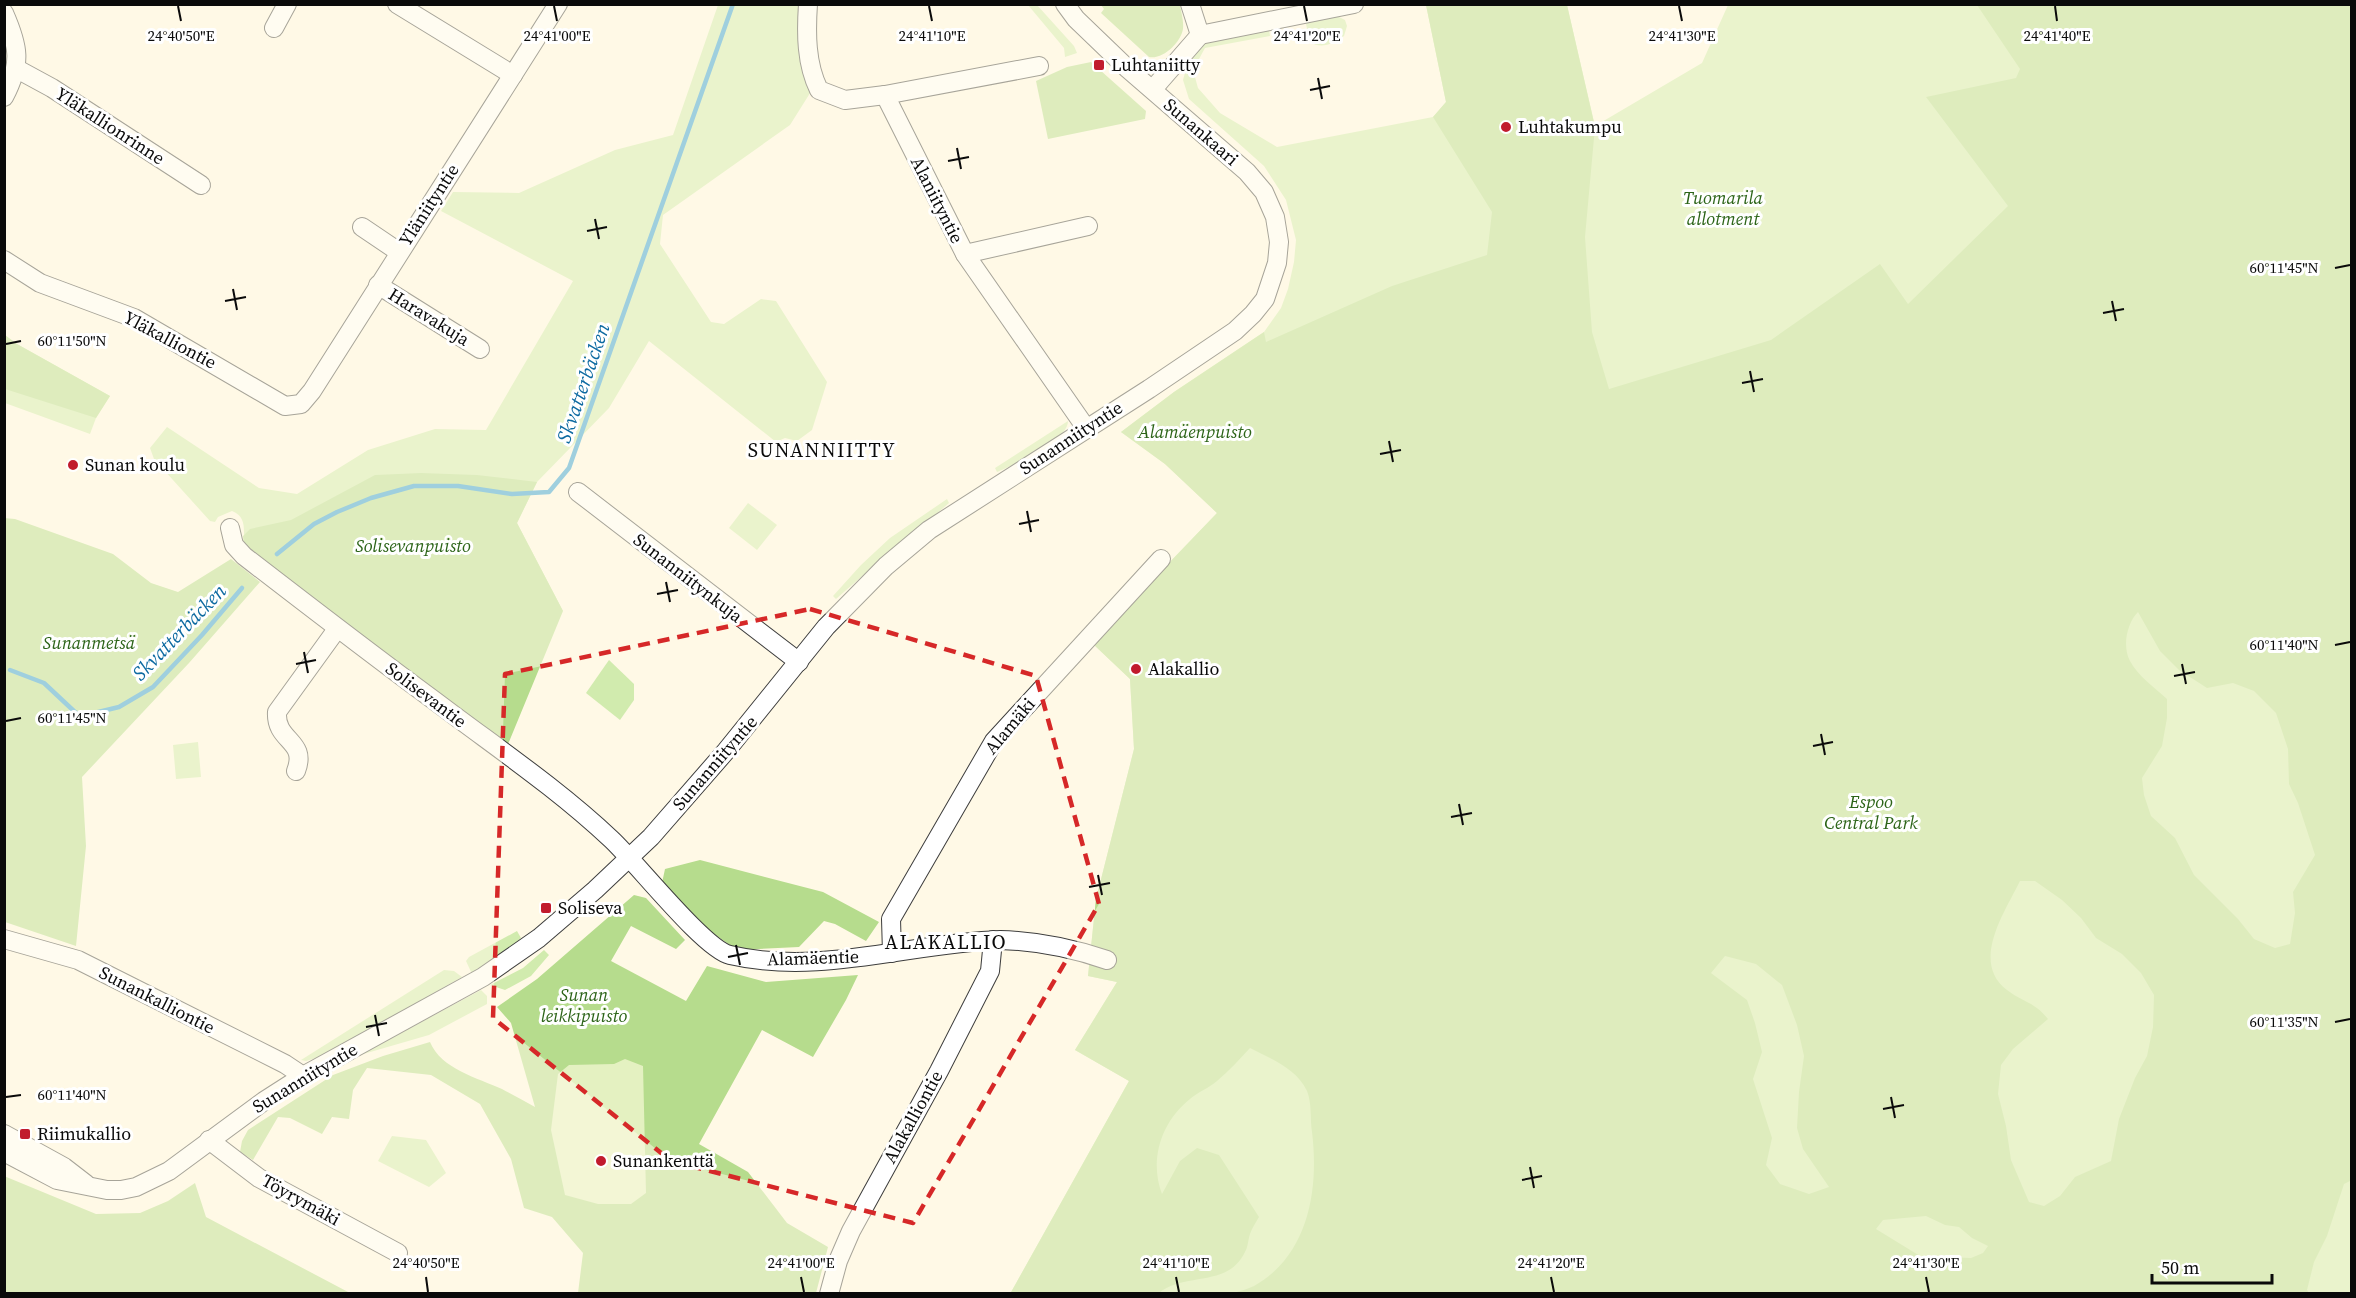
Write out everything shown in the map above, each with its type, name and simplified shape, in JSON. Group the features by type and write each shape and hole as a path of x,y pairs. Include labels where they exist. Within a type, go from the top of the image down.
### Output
{"street":[{"path":"274,28 287,4"},
{"path":"397,4 513,75"},
{"name":"Yläniityntie","path":"301,404 312,391 558,4"},
{"path":"808,4 806,34 812,77 819,90 845,100 885,95 1039,66"},
{"name":"Sunankaari","path":"1065,4 1076,19 1102,44 1247,172 1264,192 1275,217 1279,242 1277,263 1270,288"},
{"path":"1190,4 1200,35"},
{"path":"1153,90 1200,35 1354,4"},
{"path":"4,13 15,38 17,69 4,97"},
{"name":"Yläkallionrinne","path":"17,69 52,88 201,185"},
{"name":"Alaniityntie","path":"885,95 965,254 1086,428"},
{"path":"965,254 1088,226"},
{"path":"362,227 399,252"},
{"name":"Yläkalliontie","path":"4,260 40,283 134,318 285,406 301,404"},
{"name":"Haravakuja","path":"378,285 480,349"},
{"name":"Sunanniityntie","path":"89,1187 121,1190 136,1187 169,1171 209,1140 303,1076 483,977 539,938 651,837 726,751 826,627 886,566 929,531 1235,331 1253,314 1265,299 1270,288"},
{"name":"Sunanniitynkuja","path":"578,492 799,662"},
{"name":"Solisevantie","path":"230,528 234,544 244,556 337,629 570,803 630,858"},
{"name":"Alamäki","path":"892,953 891,919 994,741 1161,559"},
{"path":"296,771 300,754 297,747 281,733 277,712 337,629"},
{"name":"Alamäentie","path":"630,858 701,936 727,955 776,962 828,960 993,940 1018,940 1075,949 1107,960"},
{"name":"Sunankalliontie","path":"4,939 78,960 285,1064 303,1076"},
{"name":"Alakalliontie","path":"829,1293 838,1261 851,1231 939,1071 990,971 993,940"},
{"path":"4,1134 64,1167 89,1187"},
{"name":"Töyrymäki","path":"209,1140 259,1178 398,1253"},
{"path":"4,1152 57,1180 89,1187"}],"highlighted area":[{"path":"810,609 1036,676 1099,904 913,1223 671,1161 493,1018 505,674"}],"green space":[{"name":"Solisevanpuisto","path":"718,5 801,5 812,90 790,125 663,215 660,244 711,322 724,324 761,299 776,301 827,382 812,430 797,441 785,438 776,442 649,341 609,408 537,482 517,523 563,611 244,547 243,521 237,514 232,511 218,517 215,522 210,521 154,459 150,448 167,427 259,488 297,494 368,450 435,429 486,430 573,281 441,211 453,192 519,193 615,150 673,135"},
{"path":"1028,5 1037,5 1074,46 1077,53 1065,57 1064,48"},
{"path":"1101,5 1180,5 1182,34 1165,53 1149,57 1101,13 1104,9"},
{"name":"Espoo Central Park","path":"1426,5 1567,5 1595,126 1702,63 1728,5 2351,5 2351,1293 1010,1294 1129,1081 1075,1050 1117,982 1088,976 1096,899 1134,749 1130,679 1092,643 1217,513 1165,464 1121,432 1174,392 1264,332 1281,308 1294,262 1296,240 1286,200 1264,166 1189,99 1183,80 1185,73 1179,68 1198,47 1207,41 1269,29 1270,36 1205,48 1193,70 1198,88 1220,113 1277,147 1433,117 1446,102"},
{"name":"Espoo Central Park","path":"1426,5 1567,5 1595,127 1585,237 1592,332 1609,389 1771,340 1880,264 1908,304 2008,206 1926,97 2016,78 2020,69 1977,5 2351,5 2352,1180 2344,1184 2327,1236 2314,1262 2307,1290 2309,1293 1233,1293 1254,1286 1273,1273 1287,1257 1306,1219 1314,1176 1314,1154 1307,1091 1290,1070 1250,1048 1217,1081 1180,1108 1160,1142 1157,1168 1162,1194 1180,1161 1197,1148 1219,1155 1259,1217 1251,1232 1246,1250 1237,1263 1228,1271 1181,1283 1159,1293 1010,1294 1129,1081 1075,1050 1117,982 1088,976 1096,899 1134,749 1130,679 1092,643 1217,513 1165,464 1121,432 1174,392 1264,332 1266,342 1392,286 1487,255 1492,212 1433,117 1446,102","holes":["2138,612 2160,651 2179,670 2207,688 2233,683 2254,691 2276,713 2288,749 2289,784 2298,803 2315,855 2293,892 2295,913 2290,944 2275,948 2254,939 2238,919 2194,875 2175,838 2151,816 2144,795 2142,778 2162,746 2167,718 2167,699 2137,672 2130,661 2126,642 2134,617","2020,881 2035,881 2062,900 2081,918 2096,938 2122,954 2141,973 2154,995 2153,1027 2147,1056 2135,1078 2119,1119 2111,1161 2075,1177 2060,1196 2044,1206 2029,1202 2011,1160 1998,1094 2001,1065 2013,1049 2048,1019 2034,1006 2007,990 1996,979 1991,966 1991,951 2000,922","1725,956 1756,964 1782,985 1797,1025 1804,1056 1797,1128 1803,1149 1829,1187 1809,1194 1780,1184 1766,1165 1772,1138 1753,1079 1762,1052 1755,1023 1747,1000 1711,973","1926,1216 1945,1225 1959,1227 1972,1238 1988,1246 1983,1253 1971,1258 1920,1256 1876,1229 1883,1220"]},
{"path":"1337,16 1345,20 1347,26 1344,36 1323,45 1310,42 1306,24 1310,21"},
{"path":"1091,62 1146,111 1145,119 1048,139 1036,81 1067,67"},
{"path":"4,335 110,396 96,418 90,434 5,403"},
{"path":"5,335 110,396 96,418 5,389"},
{"path":"1068,421 1066,429 1050,444 997,472 995,468"},
{"path":"421,473 477,475 537,482 517,523 563,611 506,749 244,547 243,536 250,529 291,520 375,475"},
{"path":"947,499 949,503 935,515 836,599 833,596 890,538"},
{"path":"748,503 777,525 757,550 729,528"},
{"name":"Sunanmetsä","path":"4,518 15,519 113,554 151,583 178,592 231,559 260,582 189,663 82,777 86,846 76,946 5,922"},
{"path":"609,660 634,684 634,700 620,720 586,693"},
{"path":"198,742 201,777 176,779 173,745"},
{"path":"700,860 823,892 879,922 866,941 835,924 824,921 799,947 737,950 688,916 662,883 665,869"},
{"name":"Sunan leikkipuisto","path":"634,895 646,898 685,940 676,949 631,926 611,961 686,1001 707,966 766,982 858,975 813,1057 762,1030 699,1144 748,1172 787,1223 828,1247 816,1293 578,1293 583,1253 552,1217 524,1208 511,1159 480,1104 431,1075 367,1068 353,1090 349,1119 332,1117 322,1134 290,1118 278,1117 253,1160 240,1152 242,1141 248,1130 333,1075 383,1056 430,1042 435,1051 451,1066 535,1107 511,1023 497,1007 537,979"},
{"path":"517,931 521,938 498,959 472,974 466,961 469,957"},
{"path":"544,950 549,955 531,976 505,990 490,985 523,968"},
{"path":"444,970 454,971 462,977 323,1056 306,1061 301,1060"},
{"path":"481,990 487,996 487,1004 429,1035 360,1055"},
{"name":"Sunankenttä","path":"625,1059 643,1066 646,1193 631,1204 598,1204 565,1195 551,1130 558,1074 569,1065 614,1064"},
{"path":"392,1136 426,1140 446,1173 429,1187 378,1161"},
{"path":"4,1176 96,1214 140,1213 168,1201 195,1183 206,1217 350,1293 5,1293"}],"waterway":[{"name":"Skvatterbäcken","path":"277,554 314,524 371,498 414,486 458,486 512,494 549,492 569,468 733,4"},
{"name":"Skvatterbäcken","path":"10,670 44,683 76,713 90,714 119,707 153,687 242,588"}],"place":[{"name":"Luhtaniitty","path":"1099,65"},
{"name":"Luhtakumpu","path":"1506,127"},
{"name":"Sunan koulu","path":"73,465"},
{"name":"Alakallio","path":"1136,669"},
{"name":"Soliseva","path":"546,908"},
{"name":"Riimukallio","path":"25,1134"},
{"name":"Sunankenttä","path":"601,1161"}],"district":[{"name":"SUNANNIITTY","path":"822,450"},
{"name":"ALAKALLIO","path":"946,942"}],"park label":[{"name":"Tuomarila allotment","path":"1723,208"},
{"name":"Alamäenpuisto","path":"1195,432"}]}
